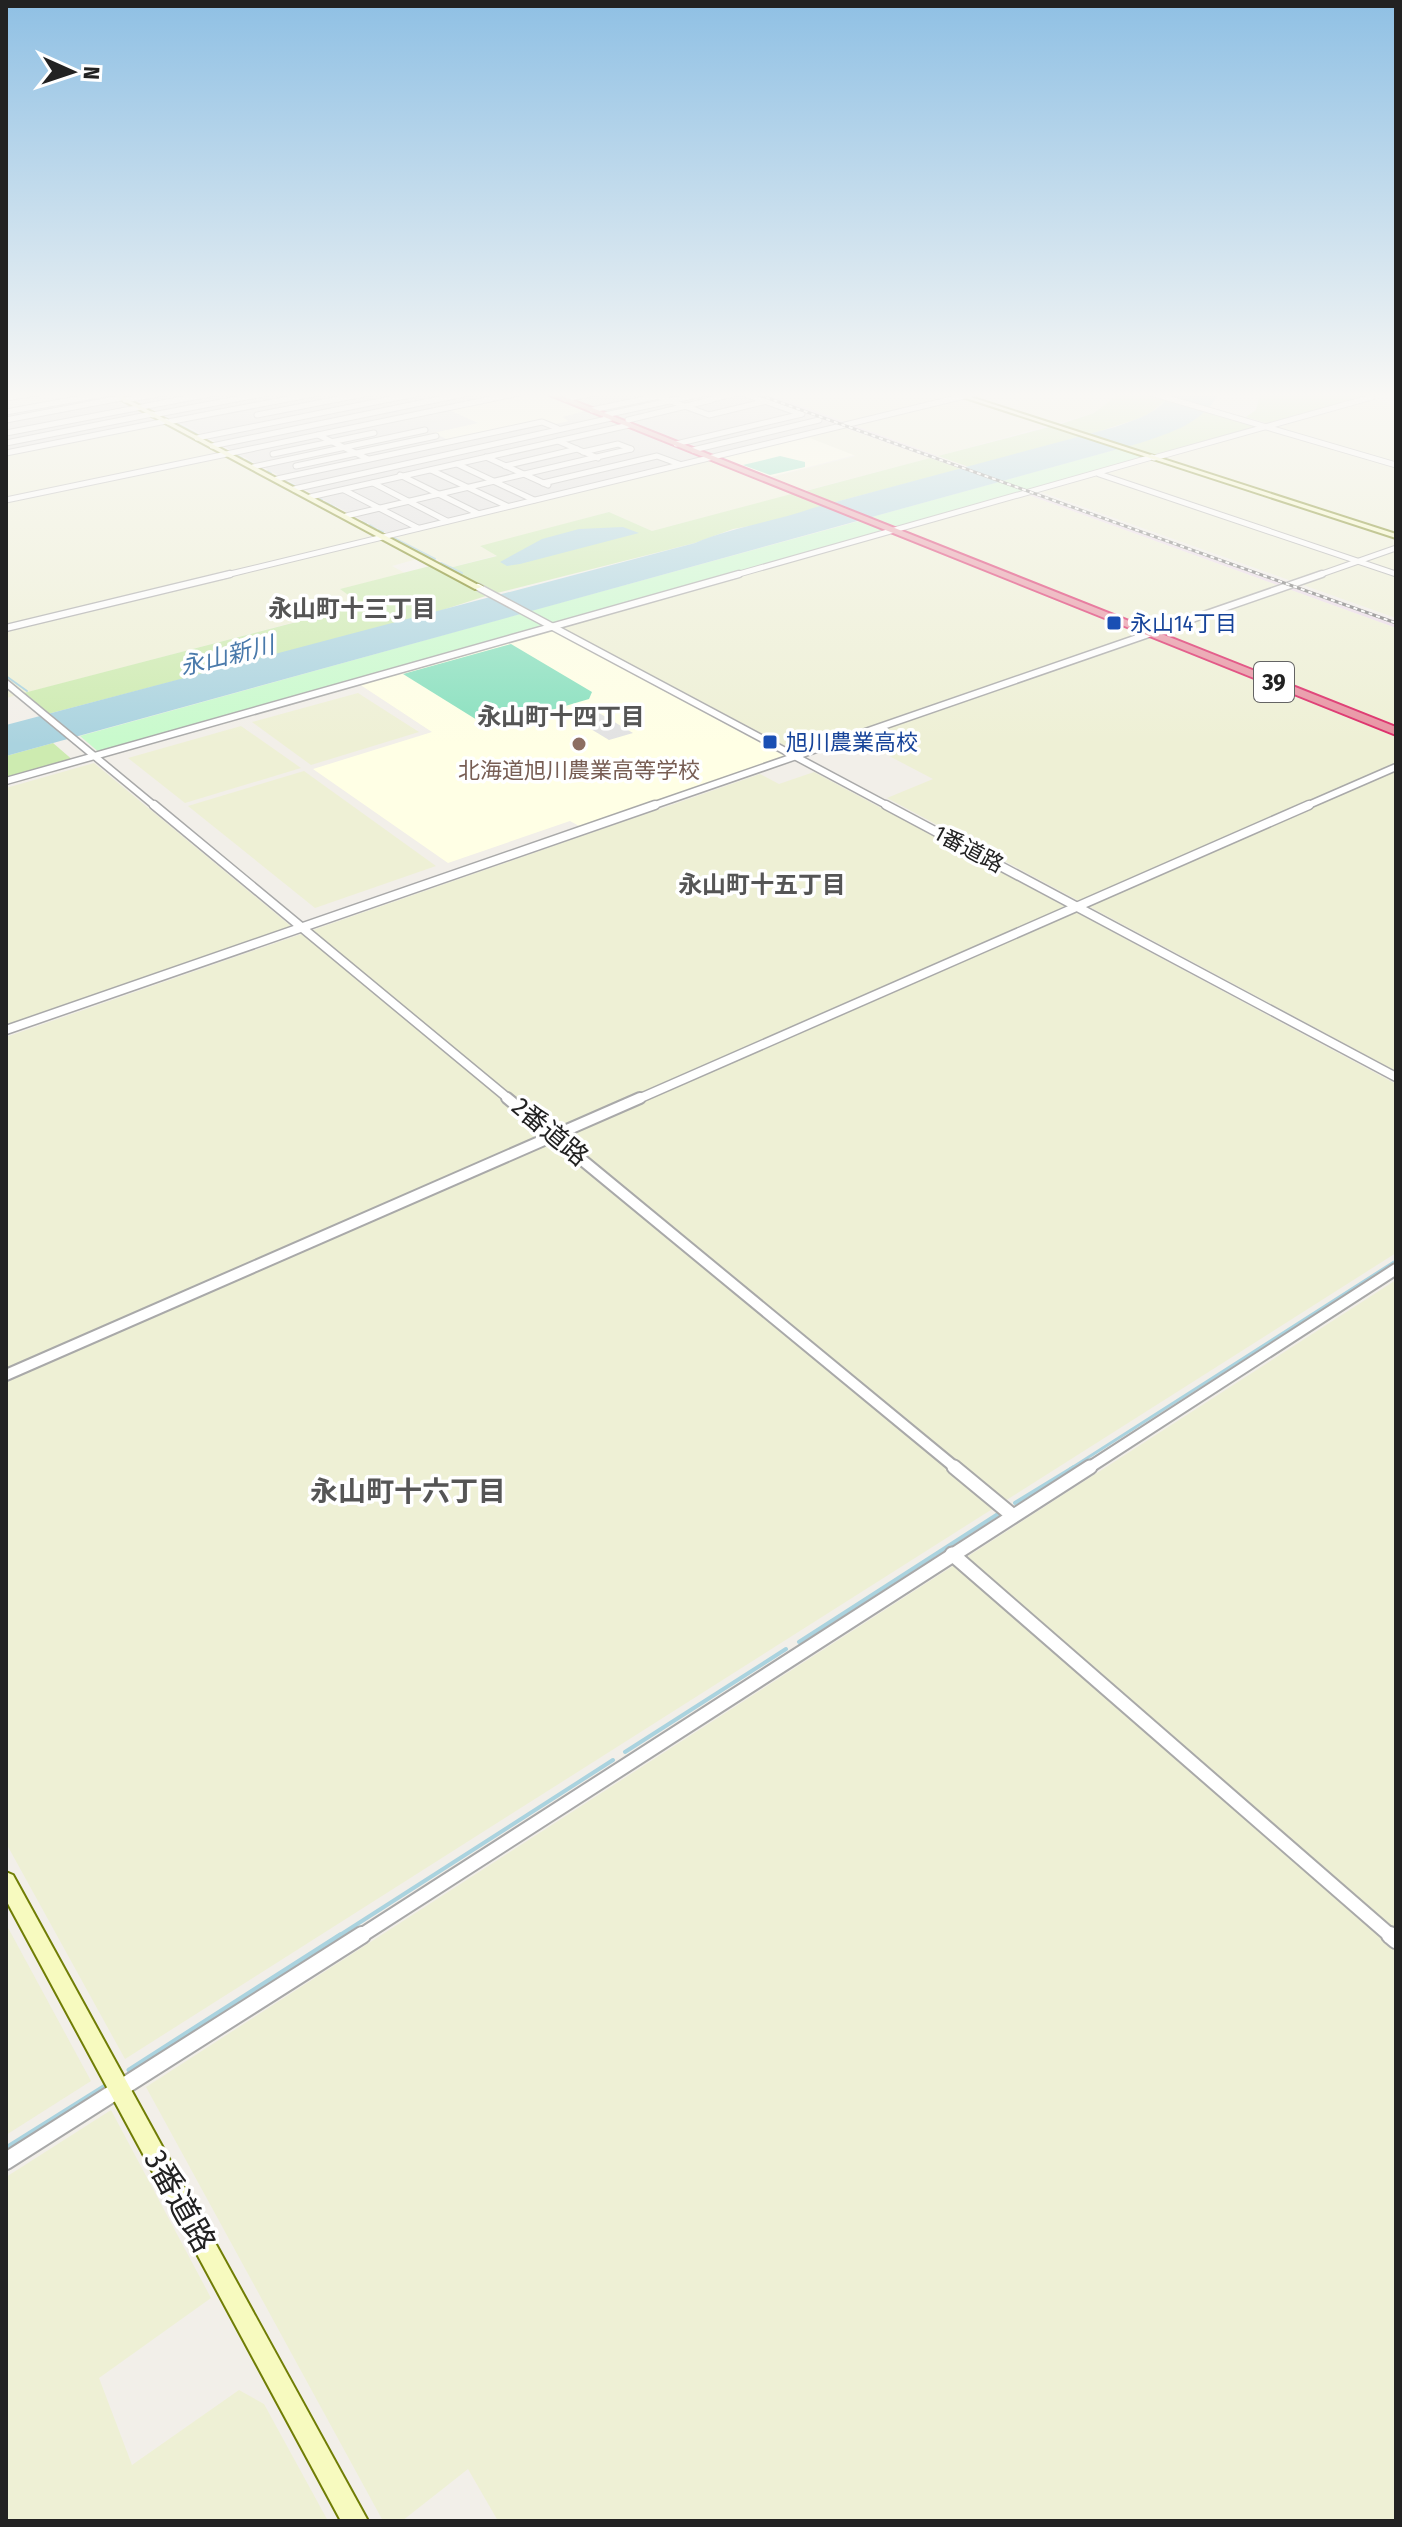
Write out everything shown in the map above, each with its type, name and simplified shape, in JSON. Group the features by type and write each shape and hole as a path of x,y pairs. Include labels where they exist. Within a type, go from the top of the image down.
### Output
{"highway":[{"name":"39","path":"842,510 1396,731"}],"street":[{"path":"334,510 478,587"},
{"path":"346,516 371,510"},
{"path":"383,510 418,528"},
{"path":"426,510 447,521"},
{"path":"471,510 477,513"},
{"path":"6,628 490,510"},
{"path":"6,781 91,753 969,510"},
{"path":"1204,510 1396,574"},
{"path":"1315,510 1396,536"},
{"path":"6,1030 1396,548"},
{"name":"1番道路","path":"478,587 1396,1077"},
{"name":"2番道路","path":"6,683 1012,1515"},
{"path":"6,1375 1396,767"},
{"path":"6,2161 627,1767 1396,1269"},
{"path":"952,1554 1396,1940"},
{"name":"3番道路","path":"6,1881 355,2521"}],"shaded area":[{"path":"6,510 325,510 417,559 392,566 405,573 341,589 363,604 6,698"},
{"path":"343,510 483,510 391,532 384,532"},
{"path":"499,510 732,510 652,531 609,512 481,547 498,555 452,567 392,536"},
{"path":"975,510 1069,510 1396,628 1396,1071 887,798 933,779 849,735 799,753 560,627"},
{"path":"1069,510 1084,510 1396,621 1396,628"},
{"path":"1092,510 1396,510 1396,618"},
{"name":"北海道旭川農業高等学校","path":"551,630 786,757 581,827 570,821 448,863 313,769 432,732 359,684"},
{"path":"358,693 419,732 311,765 252,722"},
{"path":"599,713 633,733 609,740 576,720"},
{"path":"241,726 301,768 185,803 128,758"},
{"path":"94,763 292,927 6,1026 6,788"},
{"path":"304,771 436,866 315,908 188,806"},
{"path":"814,772 1396,1084 1396,1253 125,2059 6,1843 6,1037 760,774 779,784"},
{"path":"1396,1280 1396,2521 498,2521 468,2469 402,2521 383,2521 146,2087"},
{"path":"6,1924 91,2081 6,2135"},
{"path":"111,2110 211,2298 99,2378 132,2465 239,2390 264,2404 328,2521 6,2521 6,2177"}],"green space":[{"path":"731,510 811,510 497,593 441,564 453,567 497,556 480,546 609,512 652,531"},
{"path":"897,510 965,510 895,530 868,518"},
{"path":"863,520 891,531 556,626 530,611"},
{"path":"434,565 489,595 427,615 40,716 16,695 362,605 340,589"},
{"path":"523,613 550,628 101,754 80,736"},
{"path":"511,644 592,692 589,699 490,728 403,674"},
{"path":"53,743 75,762 6,781 6,756"}],"water":[{"path":"807,510 898,510 6,756 6,725"},
{"path":"623,527 639,533 520,564 507,566 500,562 542,539 579,529"}],"waterway":[{"path":"362,522 366,524"},
{"path":"370,525 376,529"},
{"path":"378,530 383,532"},
{"path":"392,537 435,559"},
{"path":"441,563 462,573"},
{"path":"6,676 27,691"},
{"path":"1070,1469 1394,1262"},
{"path":"1015,1503 1074,1467"},
{"path":"799,1642 998,1514"},
{"path":"625,1752 786,1649"},
{"path":"337,1937 613,1760"},
{"path":"129,2070 340,1935"},
{"path":"6,2148 105,2086"}],"railway":[{"path":"1080,510 1396,623"}],"place":[{"name":"永山14丁目","path":"1114,623"},
{"name":"旭川農業高校","path":"770,742"},
{"name":"北海道旭川農業高等学校","path":"579,744"}],"district":[{"name":"永山町十三丁目","path":"352,609"},
{"name":"永山町十四丁目","path":"561,717"},
{"name":"永山町十五丁目","path":"762,885"},
{"name":"永山町十六丁目","path":"408,1491"}],"water label":[{"name":"永山新川","path":"227,656"}]}
